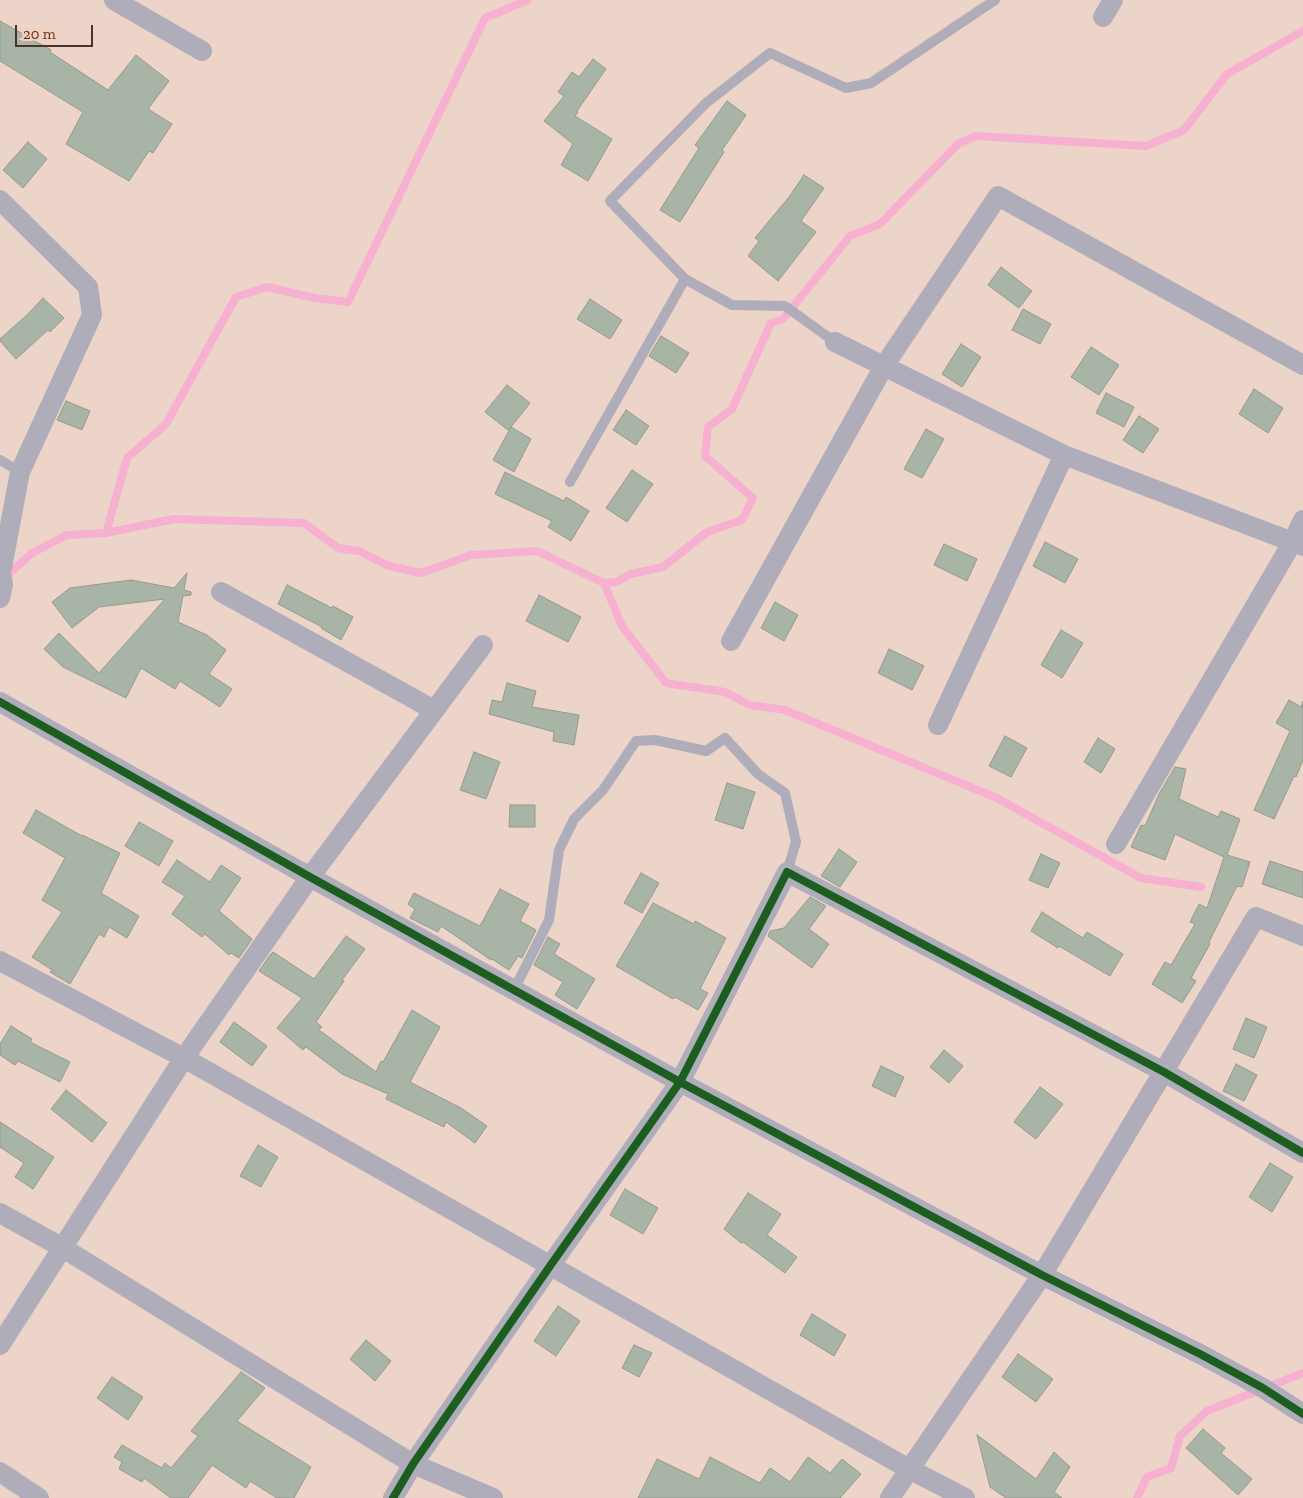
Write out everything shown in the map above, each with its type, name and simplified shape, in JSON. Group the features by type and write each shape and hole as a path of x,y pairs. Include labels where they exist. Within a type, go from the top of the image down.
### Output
{"street":[{"path":"114,0 202,51"},
{"path":"731,641 884,366 998,196 1303,365"},
{"path":"0,200 88,287 92,315 20,472 2,585"},
{"path":"835,342 1064,455 1297,544"},
{"path":"938,725 1064,455"},
{"path":"1116,844 1297,544 1303,520"},
{"path":"221,592 434,710"},
{"path":"0,1345 184,1058 310,877 483,645"},
{"path":"0,702 310,877 680,1082 1042,1275 1202,1355 1263,1388 1303,1414"},
{"path":"393,1498 413,1464 680,1082 787,872 1164,1072 1303,1153"},
{"path":"890,1498 1042,1275 1256,917 1303,936"},
{"path":"0,961 184,1058 909,1469 965,1498"},
{"path":"0,1213 63,1248 413,1464 493,1498"},
{"path":"0,1472 39,1498"}],"lane":[{"path":"835,342 785,306 732,305 685,279 610,201 706,103 770,53 846,88 871,83 995,0"},
{"path":"570,482 685,279"},
{"path":"0,460 20,472"},
{"path":"514,990 549,920 559,850 574,819 603,790 636,741 655,740 706,751 725,738 758,774 785,794 796,842 787,872"}],"building":[{"path":"0,21 51,50 50,52 108,90 136,55 169,81 148,109 172,124 153,153 149,151 129,181 66,144 83,112 0,61"},
{"path":"593,59 606,69 575,116 612,139 588,181 561,165 573,144 544,121 564,96 558,92 572,72 579,77"},
{"path":"727,101 746,115 722,150 724,152 680,222 660,210 699,148 695,145"},
{"path":"28,142 47,159 23,188 3,170"},
{"path":"804,175 824,188 801,221 816,232 778,281 748,256 759,241 755,238 789,197"},
{"path":"1001,267 1032,291 1019,308 988,285"},
{"path":"43,298 64,318 50,332 48,330 16,359 0,339"},
{"path":"590,299 622,320 610,339 577,319"},
{"path":"1023,309 1051,324 1040,344 1012,330"},
{"path":"661,336 689,353 676,373 649,356"},
{"path":"961,344 981,357 962,387 942,374"},
{"path":"1091,347 1119,365 1099,395 1071,377"},
{"path":"507,385 530,403 508,430 485,412"},
{"path":"1254,389 1283,408 1268,433 1239,414"},
{"path":"1106,393 1134,407 1124,427 1096,413"},
{"path":"66,401 90,411 82,430 57,420"},
{"path":"626,410 649,426 636,445 613,430"},
{"path":"1139,416 1159,429 1143,453 1123,440"},
{"path":"511,427 531,439 514,472 493,460"},
{"path":"926,429 944,439 922,478 904,469"},
{"path":"632,470 653,484 627,522 606,508"},
{"path":"505,472 564,501 566,497 589,511 571,541 548,527 552,521 495,494"},
{"path":"1045,542 1078,559 1065,583 1033,566"},
{"path":"944,544 977,559 967,581 934,565"},
{"path":"187,573 184,590 191,592 191,595 183,596 178,622 207,635 226,650 209,674 232,689 220,707 180,681 175,689 141,668 126,698 63,667 44,649 59,633 99,673 165,599 99,607 72,628 52,602 70,588 131,580 174,588"},
{"path":"287,585 353,617 341,640 322,627 278,604"},
{"path":"539,595 581,617 568,642 526,621"},
{"path":"775,602 798,615 784,641 761,628"},
{"path":"1061,630 1083,643 1062,678 1041,665"},
{"path":"889,649 924,666 912,690 878,673"},
{"path":"507,683 536,691 532,707 579,715 574,745 553,741 554,732 489,714 492,700 502,702"},
{"path":"1289,700 1301,707 1303,701 1303,760 1274,819 1254,810 1290,731 1276,723"},
{"path":"1005,736 1027,748 1011,777 989,766"},
{"path":"1098,738 1115,749 1101,773 1084,762"},
{"path":"474,752 500,762 486,799 460,790"},
{"path":"1175,767 1186,769 1179,799 1218,817 1221,811 1240,819 1227,855 1250,862 1242,887 1237,886 1209,942 1210,944 1191,978 1196,981 1182,1003 1152,984 1165,962 1171,965 1195,924 1190,922 1199,904 1207,908 1224,857 1175,834 1165,860 1131,847 1141,825 1145,826 1159,794"},
{"path":"727,783 755,792 743,829 715,820"},
{"path":"510,805 535,805 535,827 509,827"},
{"path":"36,810 82,836 120,853 101,893 139,916 127,938 109,927 104,937 99,934 70,984 50,972 52,970 32,957 62,912 42,900 65,858 23,833"},
{"path":"139,822 173,841 159,866 125,846"},
{"path":"839,849 857,862 840,887 821,876"},
{"path":"1041,854 1060,863 1048,888 1029,880"},
{"path":"177,860 210,882 221,865 241,878 219,911 252,939 239,958 231,953 229,955 205,934 202,937 172,914 185,896 162,882"},
{"path":"1270,861 1303,872 1303,898 1262,884"},
{"path":"641,873 659,883 642,913 624,903"},
{"path":"500,889 529,904 520,921 536,930 522,958 518,956 509,970 441,926 438,932 410,918 415,909 408,904 414,893 480,926"},
{"path":"810,897 826,906 809,929 829,944 812,968 768,936 770,931 784,928"},
{"path":"653,903 694,924 695,921 726,938 700,989 708,993 698,1010 675,997 673,999 616,966"},
{"path":"1042,912 1083,938 1087,932 1123,954 1110,976 1031,931"},
{"path":"346,936 365,949 342,980 344,981 316,1022 322,1027 319,1030 376,1072 412,1010 440,1027 410,1082 461,1108 487,1126 475,1143 446,1122 444,1127 386,1099 388,1094 342,1074 306,1047 303,1050 277,1028 302,998 259,971 270,955 273,952 314,979"},
{"path":"548,937 560,944 554,954 595,979 577,1009 555,995 563,982 534,965"},
{"path":"1246,1018 1267,1027 1254,1058 1233,1049"},
{"path":"234,1022 267,1046 252,1066 220,1042"},
{"path":"11,1026 32,1039 30,1042 70,1062 60,1082 18,1061 15,1065 0,1055 0,1044"},
{"path":"944,1050 963,1066 949,1083 930,1067"},
{"path":"1236,1064 1257,1075 1244,1101 1223,1091"},
{"path":"881,1066 904,1077 895,1097 872,1086"},
{"path":"1040,1087 1063,1104 1036,1139 1014,1122"},
{"path":"66,1090 107,1123 92,1142 51,1109"},
{"path":"0,1122 54,1157 33,1189 15,1177 24,1163 0,1147"},
{"path":"258,1145 278,1157 261,1187 240,1176"},
{"path":"1270,1163 1293,1177 1272,1212 1249,1197"},
{"path":"625,1189 658,1208 643,1234 610,1215"},
{"path":"748,1193 781,1214 767,1235 797,1257 785,1273 724,1229"},
{"path":"558,1306 580,1321 556,1356 534,1341"},
{"path":"812,1314 846,1335 834,1356 800,1335"},
{"path":"366,1340 391,1361 375,1381 350,1359"},
{"path":"634,1345 652,1353 639,1377 622,1368"},
{"path":"1018,1354 1053,1379 1036,1402 1002,1377"},
{"path":"241,1372 265,1388 237,1421 311,1467 294,1498 277,1498 250,1481 246,1488 212,1465 188,1498 171,1498 144,1478 142,1482 119,1469 122,1462 114,1457 122,1445 162,1468 165,1463 171,1468 198,1436 191,1431"},
{"path":"112,1377 143,1397 128,1420 97,1398"},
{"path":"1203,1429 1225,1448 1221,1453 1252,1479 1238,1495 1186,1448"},
{"path":"977,1435 1036,1479 1054,1452 1070,1467 1054,1492 1062,1498 1006,1498 990,1487"},
{"path":"710,1457 760,1483 770,1468 790,1482 808,1457 830,1473 842,1459 861,1474 840,1498 638,1498 657,1459 699,1479"}],"waterway":[{"path":"106,533 127,458 166,424 236,297 267,287 315,298 348,302 485,18 528,0"},
{"path":"4,578 32,553 67,535 106,533 174,519 304,523 338,548 359,551 389,566 421,573 471,555 537,551 604,583 616,582 631,574 663,567 707,532 742,520 753,498 705,456 708,427 732,409 771,323 783,319 850,236 880,224 958,144 976,136 1146,146 1184,130 1227,74 1303,31"},
{"path":"604,583 622,626 666,683 725,692 750,705 785,710 997,798 1141,878 1201,887"},
{"path":"1137,1498 1147,1477 1171,1468 1180,1436 1207,1411 1303,1373"}],"cycle path":[{"path":"0,702 310,877 680,1082 1042,1275 1202,1355 1263,1388 1303,1414"},
{"path":"393,1498 413,1464 680,1082 787,872 1164,1072 1303,1153"}]}
